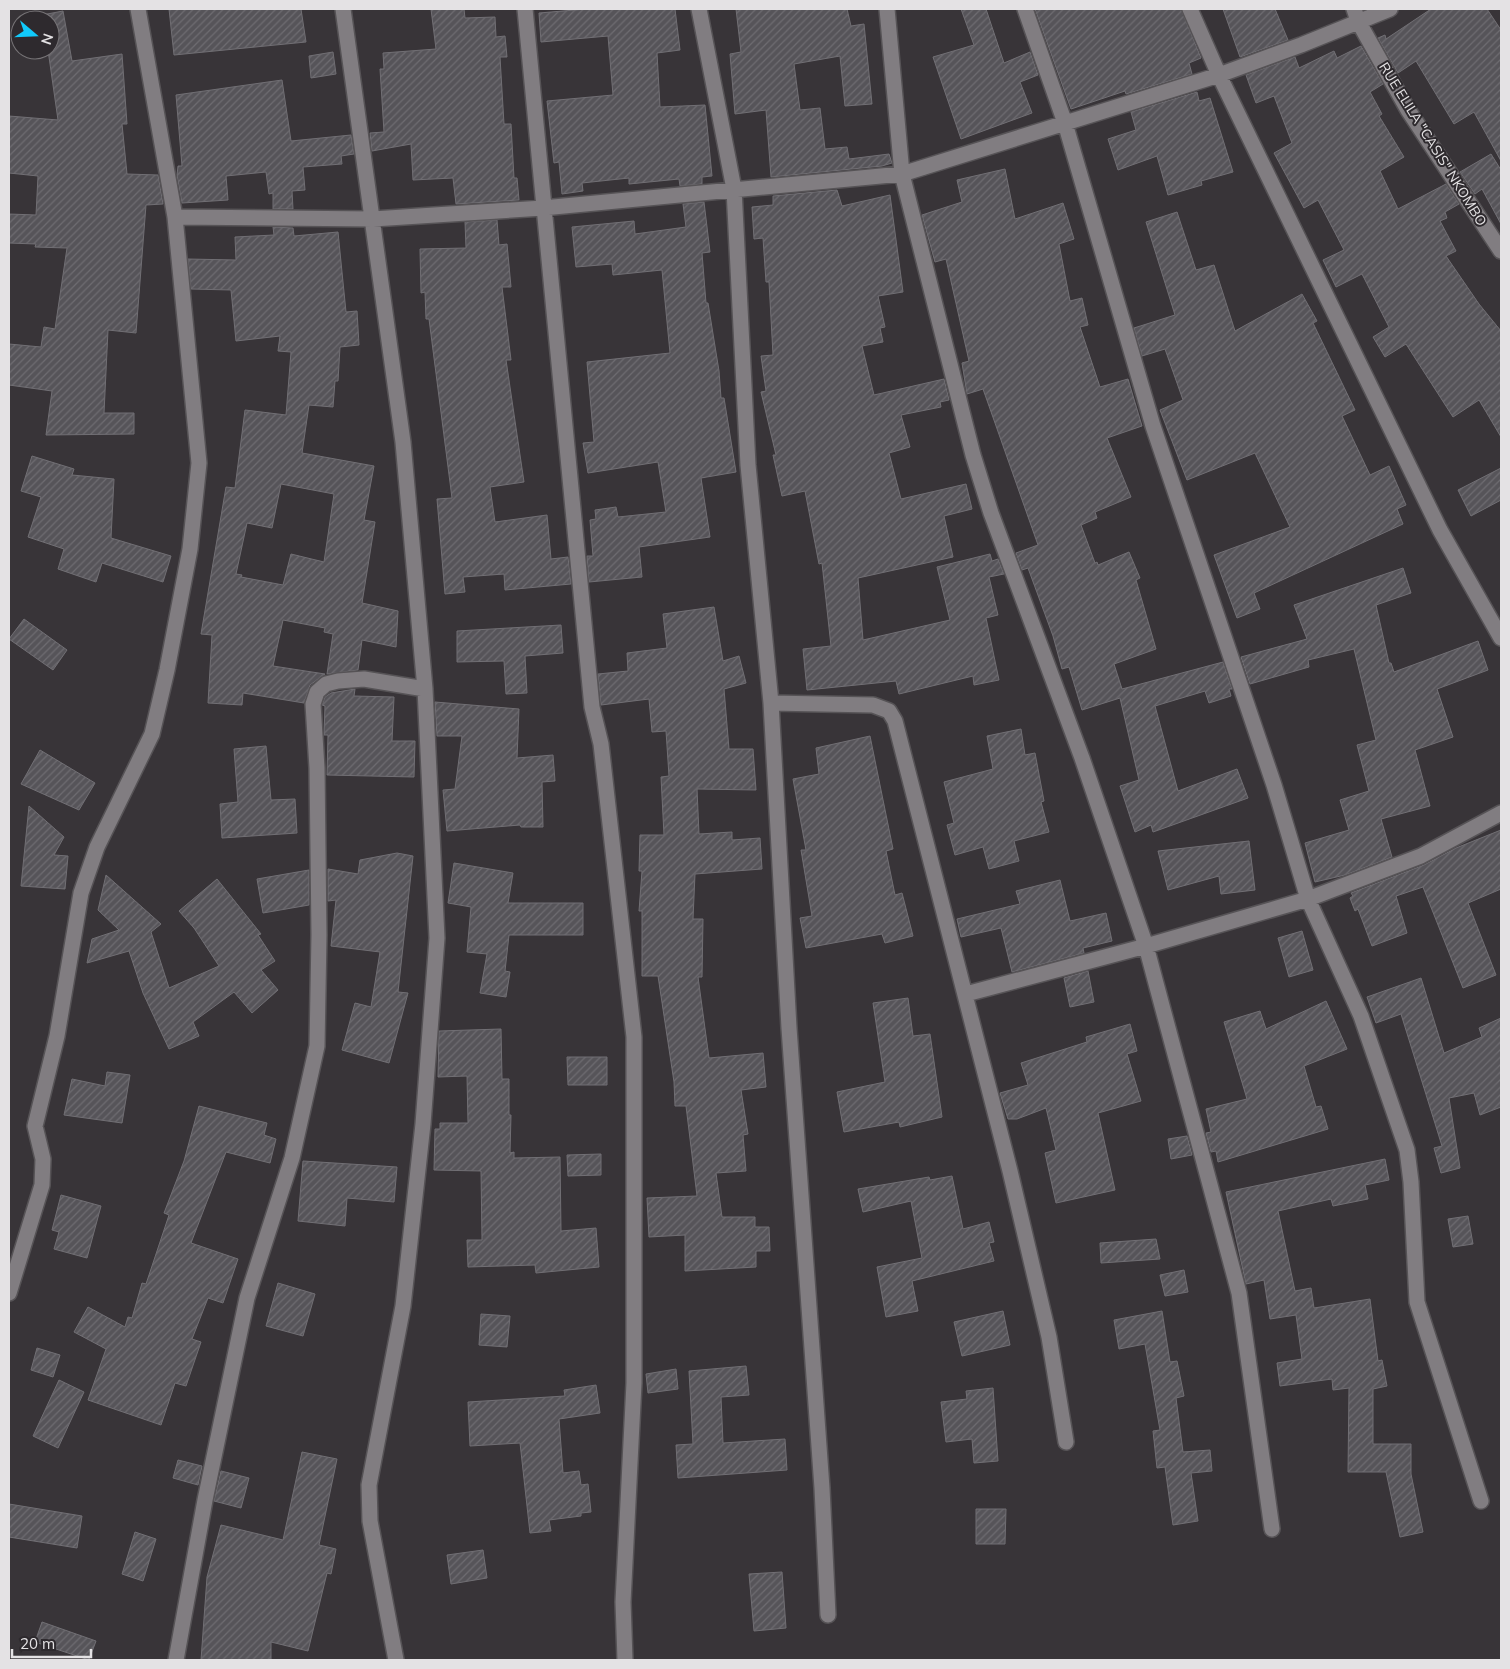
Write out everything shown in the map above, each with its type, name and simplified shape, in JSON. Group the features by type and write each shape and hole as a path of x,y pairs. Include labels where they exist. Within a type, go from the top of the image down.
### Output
{"street":[{"path":"9,1293 42,1185 43,1160 35,1126 57,1036 81,893 97,846 152,734 167,670 190,549 199,462 175,217 138,9"},
{"path":"343,9 403,442 425,689 437,938 423,1124 403,1306 369,1485 370,1521 396,1660"},
{"path":"525,9 592,707 601,744 634,1037 634,1383 623,1602 625,1660"},
{"path":"699,9 734,189 748,465 771,703 788,1018 822,1488 828,1615"},
{"path":"887,9 902,174 972,455 1082,758 1146,946 1239,1293 1272,1529"},
{"path":"1025,9 1065,123 1153,426 1274,784 1308,899 1361,1016 1406,1150 1411,1182 1416,1302 1481,1501"},
{"path":"1190,9 1219,75 1440,530 1501,638"},
{"path":"175,217 372,219 543,208 902,174 1219,75 1356,15 1390,9"},
{"name":"RUE ELILA \"CASIS\" NKOMBO","path":"1356,15 1408,110 1501,251"},
{"path":"176,1660 205,1500 247,1298 292,1158 317,1046 319,935 317,778 313,704 317,692 326,684 338,682 364,679 425,689"},
{"path":"771,703 873,705 889,711 895,721 966,994 1049,1337 1066,1442"},
{"path":"966,994 1146,946 1308,899 1421,856 1501,813"}],"building":[{"path":"169,9 301,9 306,42 174,55"},
{"path":"431,9 464,9 465,18 495,17 496,37 505,36 507,57 500,57 504,124 511,124 514,178 517,178 519,200 456,204 453,178 413,180 411,144 372,151 370,133 384,132 380,69 384,69 383,53 436,49"},
{"path":"587,9 675,9 680,50 657,53 660,107 705,105 712,176 702,177 702,184 680,186 679,179 629,184 629,178 582,183 583,191 562,194 559,162 554,163 547,101 613,95 608,36 541,42 539,13"},
{"path":"736,9 847,9 851,26 864,24 872,104 845,106 840,56 794,64 800,110 820,108 825,149 847,147 849,159 889,154 892,163 882,166 771,177 766,110 735,114 730,54 741,52"},
{"path":"961,9 986,9 1004,63 1030,52 1038,75 1020,82 1032,113 961,139 933,57 974,45"},
{"path":"1035,9 1181,9 1201,58 1189,63 1192,74 1126,94 1125,91 1071,109"},
{"path":"1223,9 1275,9 1288,40 1240,57"},
{"path":"1431,9 1487,9 1501,30 1501,161 1474,112 1454,124 1416,61 1398,73 1378,38 1385,35 1386,39"},
{"path":"63,11 72,61 122,54 127,124 122,124 127,174 158,175 163,204 146,205 136,333 108,330 104,413 134,413 134,434 46,435 52,391 9,385 9,344 41,347 44,327 55,329 67,248 35,247 36,244 9,243 9,214 36,215 38,176 9,173 9,116 58,120 49,60 60,60 60,12"},
{"path":"1361,46 1383,84 1370,92 1382,114 1379,116 1404,157 1380,171 1398,209 1446,184 1459,204 1445,212 1447,218 1440,221 1456,251 1446,256 1479,304 1501,331 1501,437 1479,400 1453,417 1406,344 1385,357 1373,337 1389,327 1362,274 1336,287 1323,260 1344,250 1318,200 1304,208 1274,153 1292,143 1274,96 1256,103 1246,75 1295,57 1299,68 1334,51 1337,58"},
{"path":"333,52 336,74 311,78 309,56"},
{"path":"282,80 291,141 351,135 354,154 341,156 342,164 303,167 305,190 292,191 293,209 273,209 273,193 269,194 266,172 226,176 228,200 182,203 177,175 178,166 182,166 176,95"},
{"path":"1197,92 1199,101 1210,98 1233,172 1201,181 1202,185 1168,195 1157,156 1118,170 1108,139 1136,130 1131,112"},
{"path":"1491,154 1501,170 1501,224 1482,189 1475,194 1460,172"},
{"path":"1005,169 1015,219 1063,203 1074,239 1059,244 1070,301 1082,298 1088,325 1080,327 1100,387 1128,379 1142,426 1107,438 1131,497 1095,512 1097,518 1081,525 1095,563 1097,562 1098,565 1129,552 1140,578 1136,580 1156,649 1114,664 1122,689 1223,662 1232,689 1229,689 1231,696 1209,703 1205,691 1155,706 1178,791 1237,769 1248,798 1153,832 1151,825 1135,832 1120,786 1139,780 1120,698 1082,710 1069,667 1062,669 1053,636 1028,568 1022,570 1016,553 1038,545 983,389 967,394 962,363 969,361 946,259 935,262 922,215 962,202 957,180"},
{"path":"837,190 842,206 890,195 903,292 878,296 885,327 880,328 883,342 862,346 874,395 944,379 949,400 940,402 941,407 901,415 910,447 889,453 901,499 966,484 972,509 944,516 953,557 858,578 863,640 950,620 937,567 990,554 992,561 998,559 1004,574 989,577 998,615 986,618 999,680 974,685 973,676 899,694 896,681 807,690 803,649 831,646 822,563 819,564 805,491 782,496 773,455 776,455 761,392 766,391 761,356 773,355 769,282 766,282 763,238 754,239 752,207 773,205 773,196"},
{"path":"704,202 710,252 702,253 706,303 708,303 719,371 721,398 724,398 736,472 701,478 710,537 639,547 642,577 589,582 587,556 593,556 590,520 596,519 595,510 616,507 618,517 666,512 658,462 588,473 583,443 594,442 587,362 670,353 662,270 613,275 612,264 576,267 572,227 634,221 635,234 686,227 683,204"},
{"path":"1177,212 1196,270 1214,265 1235,331 1302,294 1317,321 1313,323 1355,410 1342,416 1370,475 1389,466 1406,505 1397,509 1403,524 1254,593 1260,609 1237,618 1214,555 1290,527 1255,453 1187,480 1160,410 1183,400 1165,349 1142,356 1134,328 1175,315 1146,222"},
{"path":"497,220 499,245 507,244 511,287 502,287 511,360 506,360 524,482 490,487 495,522 547,515 551,559 568,557 571,584 505,590 504,574 463,577 465,592 445,594 437,499 452,498 429,319 426,319 425,292 421,293 420,249 466,248 465,222"},
{"path":"273,227 293,228 294,236 338,232 346,312 357,311 359,345 340,347 338,381 335,381 333,407 309,405 302,453 374,466 364,520 375,522 362,603 398,611 396,647 362,640 358,670 327,674 333,634 324,632 325,628 283,620 273,666 325,674 310,685 304,703 243,693 242,705 208,703 212,635 201,634 226,487 235,488 245,410 286,415 291,352 278,351 280,336 236,341 231,290 191,289 188,259 236,260 235,237 274,235","holes":["281,484 334,494 324,562 291,554 283,585 241,577 242,575 236,574 247,523 272,528"]},
{"path":"32,456 74,469 72,475 114,479 111,538 171,556 163,582 102,563 96,582 58,569 64,549 28,537 41,497 21,491"},
{"path":"1501,468 1501,500 1471,516 1458,490"},
{"path":"1403,568 1411,593 1376,605 1389,663 1391,663 1394,672 1478,641 1488,670 1437,689 1453,737 1415,750 1430,806 1381,819 1392,857 1345,875 1315,882 1305,843 1349,830 1340,800 1369,791 1357,745 1376,740 1354,649 1308,660 1309,667 1250,684 1241,657 1307,639 1294,605"},
{"path":"714,607 723,661 739,656 746,683 724,689 729,749 753,749 756,790 697,789 699,834 732,832 732,840 760,838 762,869 695,874 693,919 703,919 702,977 698,977 709,1058 763,1053 766,1087 741,1090 748,1134 743,1135 746,1171 716,1173 722,1217 755,1217 755,1227 769,1227 770,1251 756,1251 756,1267 685,1271 685,1235 649,1237 647,1198 697,1196 686,1106 675,1106 674,1082 658,976 642,976 642,911 639,911 642,871 639,871 640,835 664,835 661,777 669,776 666,731 652,732 649,699 601,705 598,674 628,671 627,653 667,648 663,614"},
{"path":"24,619 67,650 53,670 9,639"},
{"path":"561,625 563,653 525,656 527,693 506,694 504,661 457,662 457,631"},
{"path":"355,689 354,696 394,697 392,741 415,741 414,777 327,775 328,735 324,735 325,706 322,705 325,697 331,693"},
{"path":"435,702 519,709 517,758 553,755 555,781 542,782 543,827 521,827 520,825 447,831 443,790 455,789 462,736 437,736"},
{"path":"1021,729 1025,755 1035,753 1044,801 1041,802 1049,832 1014,841 1019,861 989,869 983,847 955,855 947,825 954,823 944,782 993,769 987,736"},
{"path":"870,736 893,849 886,851 895,895 902,893 913,936 885,943 882,934 806,948 800,918 812,916 801,850 806,850 793,779 819,774 816,748"},
{"path":"266,746 271,800 295,799 297,833 222,838 220,804 238,802 234,749"},
{"path":"40,750 95,783 79,810 21,784"},
{"path":"29,806 64,837 54,855 68,856 65,889 21,886"},
{"path":"1501,830 1501,889 1468,903 1496,975 1463,988 1423,887 1396,896 1407,933 1372,946 1358,909 1355,911 1350,898 1353,896 1351,893 1424,865 1456,848"},
{"path":"1249,841 1255,890 1221,894 1219,876 1168,890 1158,851"},
{"path":"397,853 413,856 398,992 408,993 389,1063 342,1050 355,1003 371,1007 380,952 331,946 336,900 328,901 328,869 358,874 360,860"},
{"path":"454,863 513,873 508,903 583,903 583,935 509,935 505,971 510,972 506,997 480,993 487,954 467,952 471,907 448,903"},
{"path":"309,870 309,905 263,913 257,879"},
{"path":"106,875 161,924 151,932 169,988 219,966 194,928 179,911 217,879 261,934 258,935 275,961 261,970 278,990 252,1013 234,992 193,1022 199,1036 169,1049 143,993 129,951 87,963 92,939 119,930 98,910"},
{"path":"1060,880 1070,921 1106,913 1112,941 1083,948 1084,953 1012,972 1001,928 961,937 957,919 1020,904 1016,891"},
{"path":"1302,931 1313,970 1289,977 1278,938"},
{"path":"1088,971 1094,1002 1070,1007 1064,978"},
{"path":"1421,978 1444,1053 1482,1037 1479,1028 1501,1018 1501,1107 1480,1115 1474,1093 1449,1098 1460,1168 1441,1173 1434,1148 1442,1146 1401,1014 1376,1023 1367,997"},
{"path":"908,998 913,1036 930,1034 942,1117 900,1127 899,1122 844,1132 837,1092 885,1082 873,1003"},
{"path":"1326,1001 1347,1049 1304,1066 1316,1107 1321,1106 1328,1129 1218,1162 1216,1151 1211,1152 1206,1133 1211,1132 1206,1109 1247,1099 1224,1022 1260,1011 1266,1029"},
{"path":"1130,1024 1137,1051 1127,1054 1141,1101 1098,1113 1115,1190 1056,1203 1045,1153 1056,1150 1046,1108 1017,1119 1008,1119 1000,1093 1028,1085 1021,1063 1087,1042 1086,1037"},
{"path":"501,1029 502,1079 509,1079 509,1115 511,1115 510,1153 514,1152 514,1158 560,1157 561,1231 596,1228 599,1267 536,1273 535,1265 468,1267 467,1240 482,1240 481,1171 434,1170 435,1129 440,1129 440,1123 468,1123 467,1076 438,1077 439,1031"},
{"path":"567,1057 607,1057 607,1085 568,1085"},
{"path":"107,1072 130,1075 122,1123 64,1115 72,1079 105,1086"},
{"path":"199,1106 267,1123 264,1135 276,1139 270,1163 226,1152 191,1243 238,1259 223,1303 208,1298 192,1339 201,1342 186,1386 175,1383 161,1425 88,1400 106,1349 74,1332 88,1307 125,1327 128,1317 132,1318 142,1283 146,1284 169,1215 164,1213 184,1161"},
{"path":"1187,1136 1192,1155 1171,1159 1168,1139"},
{"path":"601,1154 601,1175 568,1176 567,1155"},
{"path":"1385,1159 1389,1180 1365,1185 1368,1199 1333,1206 1331,1199 1278,1211 1295,1291 1311,1288 1314,1308 1370,1299 1378,1361 1382,1360 1387,1386 1373,1389 1373,1444 1411,1444 1411,1474 1423,1532 1400,1537 1386,1472 1348,1472 1349,1388 1333,1390 1332,1379 1280,1386 1277,1363 1302,1359 1296,1315 1270,1319 1264,1280 1246,1284 1226,1192"},
{"path":"303,1161 397,1167 394,1202 347,1198 345,1226 298,1221"},
{"path":"952,1176 963,1229 989,1222 994,1242 989,1243 994,1261 912,1281 918,1311 886,1317 877,1267 922,1258 911,1201 863,1212 858,1189 929,1177 930,1180"},
{"path":"61,1195 101,1206 87,1258 54,1249 59,1232 52,1230"},
{"path":"1468,1216 1473,1244 1453,1247 1448,1219"},
{"path":"1156,1239 1160,1259 1101,1263 1100,1243"},
{"path":"1184,1270 1188,1292 1165,1296 1160,1275"},
{"path":"278,1283 315,1294 303,1336 266,1326"},
{"path":"1003,1311 1010,1345 962,1356 954,1322"},
{"path":"1162,1311 1170,1362 1177,1361 1184,1396 1176,1398 1183,1452 1210,1450 1212,1471 1191,1473 1198,1521 1173,1525 1165,1467 1157,1468 1153,1431 1160,1430 1145,1344 1119,1349 1114,1320"},
{"path":"481,1314 510,1316 507,1347 479,1345"},
{"path":"37,1348 60,1355 53,1377 31,1370"},
{"path":"746,1366 749,1395 721,1397 723,1443 785,1439 787,1470 678,1478 676,1445 693,1444 689,1371"},
{"path":"676,1369 678,1389 648,1393 646,1374"},
{"path":"59,1380 84,1392 58,1448 33,1436"},
{"path":"596,1385 600,1413 559,1419 563,1473 579,1471 581,1485 588,1484 591,1512 581,1513 581,1516 549,1520 551,1531 530,1533 520,1443 470,1446 468,1402 565,1396 564,1390"},
{"path":"993,1388 998,1461 974,1463 972,1439 946,1442 941,1402 967,1399 966,1391"},
{"path":"302,1452 337,1459 319,1545 336,1549 331,1574 327,1573 308,1651 271,1642 271,1660 201,1660 207,1577 221,1525 283,1540"},
{"path":"178,1460 202,1466 198,1485 173,1478"},
{"path":"221,1471 249,1478 241,1508 214,1501"},
{"path":"9,1504 82,1516 77,1548 9,1537"},
{"path":"976,1509 1006,1509 1005,1544 976,1544"},
{"path":"135,1532 156,1539 143,1581 122,1574"},
{"path":"483,1550 487,1578 451,1584 447,1555"},
{"path":"782,1572 786,1628 754,1631 749,1574"},
{"path":"42,1622 96,1641 89,1660 35,1642"}]}
